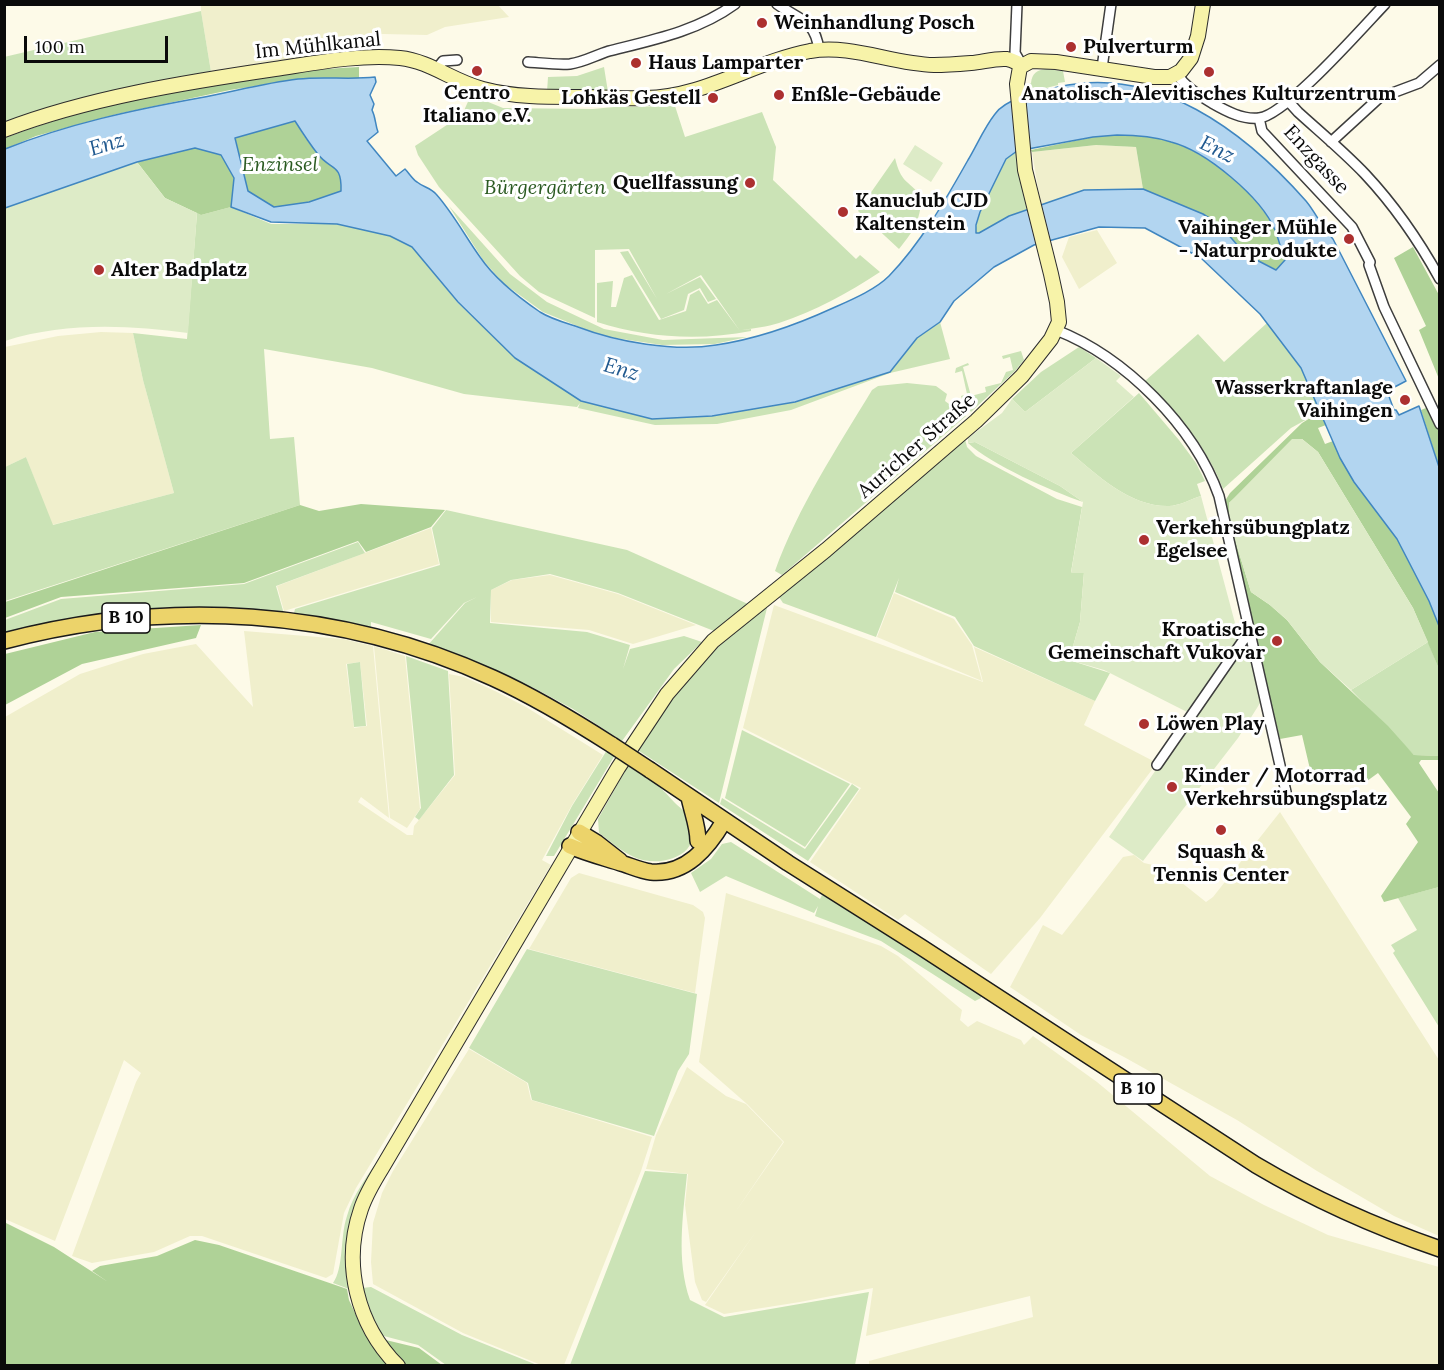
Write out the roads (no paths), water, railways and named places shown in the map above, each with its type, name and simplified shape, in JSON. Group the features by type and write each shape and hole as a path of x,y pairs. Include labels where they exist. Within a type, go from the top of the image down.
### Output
{"main road":[{"name":"B 10","path":"4,641 81,624 164,615 249,616 316,624 395,642 472,669 555,709 612,745 721,819 1256,1165 1353,1216 1440,1250"},
{"path":"689,797 698,827 698,841"},
{"path":"687,864 698,841 721,819"},
{"path":"570,846 589,854 652,872 671,871 687,864 707,847 721,819"},
{"path":"579,832 602,846 622,863"}],"street":[{"path":"528,62 566,64 583,62 604,52 670,36 711,19 735,4"},
{"path":"777,4 809,23 828,53"},
{"path":"1017,4 1015,53 1022,65"},
{"path":"1102,68 1111,4"},
{"path":"1203,4 1198,36 1191,58 1177,74 1170,77 1154,77 1102,68 1031,61 1022,65 1018,75 1018,96 1025,170 1056,295 1059,322 1056,330 1076,338 1129,375 1160,403 1196,447 1212,477 1219,496 1286,792"},
{"path":"1259,118 1275,112 1289,102 1385,4"},
{"name":"Im Mühlkanal","path":"4,130 29,121 135,94 223,76 298,65 385,57 403,58 436,70 469,86 506,94 544,97 662,97 694,91 788,57 849,51 920,64 938,65 1008,59 1022,65"},
{"path":"436,70 443,61 457,60"},
{"path":"1331,142 1379,98 1419,83 1440,65"},
{"name":"Enzgasse","path":"1177,74 1184,86 1215,105 1235,115 1259,118 1262,131 1355,230 1370,262 1384,307 1440,424"},
{"path":"1289,102 1364,173 1402,218 1440,279"},
{"name":"Auricher Straße","path":"398,1365 387,1354 373,1333 363,1314 356,1289 353,1248 361,1207 381,1168 618,768 667,694 713,641 835,542 976,421 1022,376 1044,350 1056,330"},
{"path":"1157,765 1249,632"}],"water":[{"name":"Enz","path":"375,77 376,82 370,95 374,104 372,110 378,132 367,141 396,176 405,169 415,181 436,194 486,265 507,287 549,317 593,332 646,344 683,347 731,342 776,331 847,302 883,281 901,263 932,220 991,119 1000,108 1015,99 1058,87 1095,82 1130,85 1164,95 1196,110 1227,129 1255,151 1282,175 1310,206 1333,239 1406,381 1387,391 1394,410 1399,415 1419,406 1439,467 1439,626 1429,601 1397,539 1354,482 1340,458 1301,368 1260,314 1201,258 1145,228 1099,227 1034,245 994,267 954,301 940,322 917,338 890,372 795,402 712,416 652,419 581,401 515,358 458,302 412,247 390,236 337,224 271,222 231,207 234,178 221,155 195,148 137,162 5,208 5,149 28,140 125,113 273,83 307,78","holes":["295,121 317,153 340,175 341,191 309,202 274,207 248,191 235,138","1117,135 1158,138 1185,147 1216,165 1245,190 1268,217 1285,260 1276,270 1245,254 1220,225 1203,214 1143,189 1084,190 1009,216 976,233 980,212 1006,159 1017,151 1093,137"]}],"place":[{"name":"Weinhandlung Posch","path":"762,23"},
{"name":"Pulverturm","path":"1071,47"},
{"name":"Haus Lamparter","path":"636,63"},
{"name":"Centro Italiano e.V.","path":"477,71"},
{"name":"Anatolisch-Alevitisches Kulturzentrum","path":"1209,72"},
{"name":"Enßle-Gebäude","path":"779,95"},
{"name":"Lohkäs Gestell","path":"713,98"},
{"name":"Quellfassung","path":"750,183"},
{"name":"Kanuclub CJD Kaltenstein","path":"843,212"},
{"name":"Vaihinger Mühle - Naturprodukte","path":"1349,239"},
{"name":"Alter Badplatz","path":"99,270"},
{"name":"Wasserkraftanlage Vaihingen","path":"1405,400"},
{"name":"Verkehrsübungplatz Egelsee","path":"1144,540"},
{"name":"Kroatische Gemeinschaft Vukovar","path":"1277,641"},
{"name":"Löwen Play","path":"1144,724"},
{"name":"Kinder / Motorrad Verkehrsübungsplatz","path":"1172,787"},
{"name":"Squash & Tennis Center","path":"1221,830"}],"park label":[{"name":"Enzinsel","path":"280,165"},
{"name":"Bürgergärten","path":"545,188"}]}
